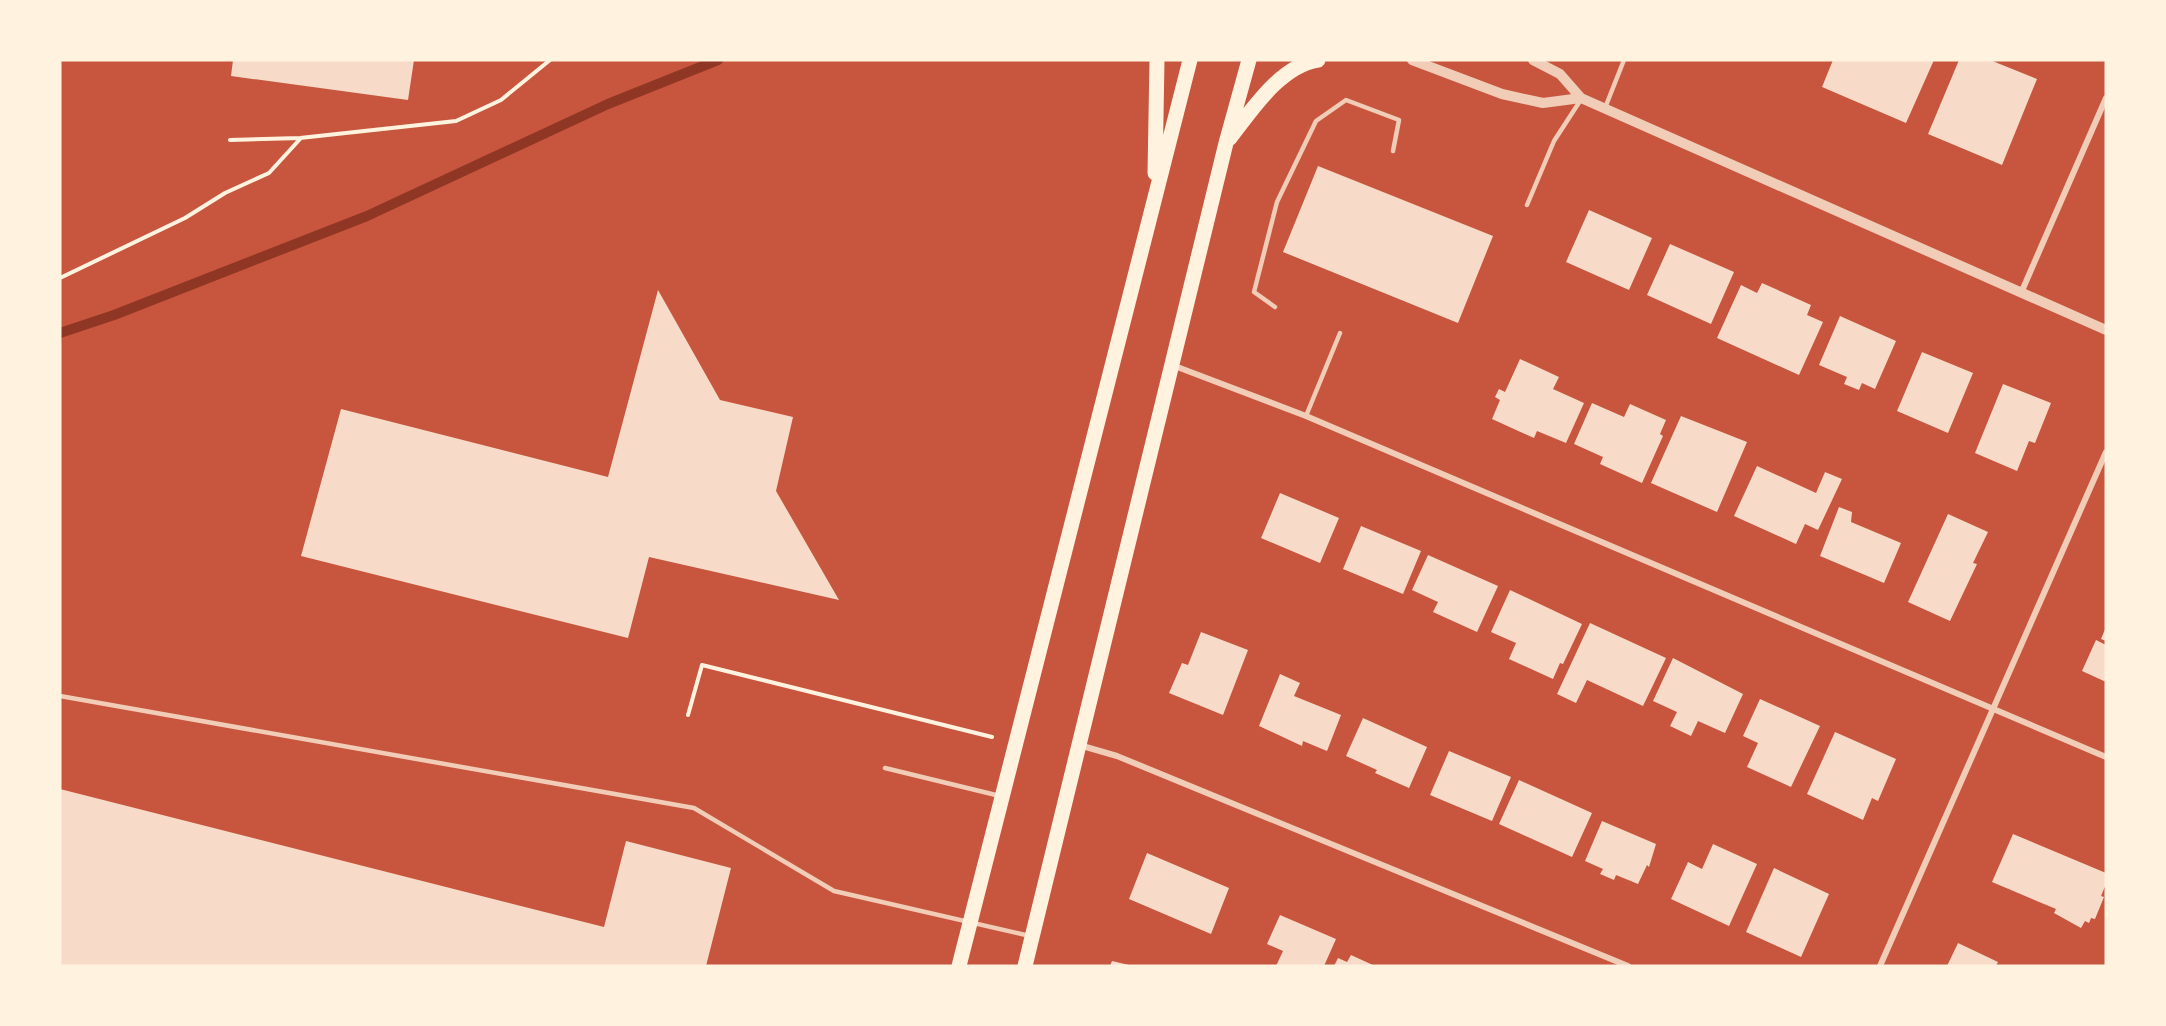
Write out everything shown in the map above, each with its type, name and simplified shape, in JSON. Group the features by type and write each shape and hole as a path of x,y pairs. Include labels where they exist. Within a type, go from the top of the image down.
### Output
{"main road":[{"path":"1155,200 1157,60"},
{"path":"959,966 1190,60"},
{"path":"1024,966 1171,364 1249,60"},
{"path":"1226,143 1267,92 1304,62 1318,60"}],"street":[{"path":"1412,60 1502,94 1543,103 1581,98"},
{"path":"1533,60 1560,74 1581,98 1604,109 2106,330"},
{"path":"2021,293 2106,99"},
{"path":"1171,364 1306,416 2106,757"},
{"path":"1880,966 1995,710 2106,452"},
{"path":"1078,745 1117,756 1628,966"}],"lane":[{"path":"1604,109 1624,60"},
{"path":"1527,205 1554,141 1581,98"},
{"path":"1275,307 1254,292 1277,202 1316,120 1346,100 1399,120 1393,150"},
{"path":"1306,416 1340,333"},
{"path":"60,696 694,808 834,891 971,920 1032,936"},
{"path":"885,768 1003,797"}],"path":[{"path":"230,140 300,138 456,121 501,100 550,60"},
{"path":"60,278 175,223 225,193 269,173 300,138"},
{"path":"688,715 702,665 993,737"}],"building":[{"path":"233,60 414,60 408,100 231,76"},
{"path":"1833,60 1934,60 1906,123 1822,87"},
{"path":"1959,60 1990,60 2037,79 2002,165 1928,134"},
{"path":"1318,166 1493,236 1458,323 1283,252"},
{"path":"1589,210 1652,238 1629,290 1566,262"},
{"path":"1670,244 1734,272 1711,324 1647,295"},
{"path":"1762,283 1811,305 1807,315 1823,322 1799,375 1717,338 1741,285 1757,293"},
{"path":"658,290 720,400 793,417 776,491 839,600 649,557 628,638 301,556 341,409 608,477"},
{"path":"1840,316 1896,341 1875,389 1862,383 1859,390 1844,384 1847,377 1819,365"},
{"path":"1922,352 1973,373 1948,433 1897,411"},
{"path":"1520,359 1559,377 1553,389 1584,403 1566,443 1537,431 1534,438 1492,419 1500,400 1495,397 1499,389 1505,392"},
{"path":"2003,384 2051,403 2035,443 2029,441 2017,471 1975,453"},
{"path":"1592,403 1624,417 1630,404 1666,420 1660,434 1663,436 1642,483 1600,464 1603,457 1574,444"},
{"path":"1681,416 1747,442 1717,512 1651,483"},
{"path":"1757,466 1816,493 1825,472 1842,479 1818,530 1805,524 1796,544 1734,516"},
{"path":"1280,493 1339,518 1320,563 1261,538"},
{"path":"1839,507 1852,512 1851,522 1901,543 1884,583 1820,556"},
{"path":"1948,514 1988,532 1973,563 1977,564 1950,621 1908,602"},
{"path":"1361,526 1421,551 1403,594 1343,569"},
{"path":"1428,555 1498,586 1477,632 1433,612 1438,602 1412,590"},
{"path":"1510,590 1582,624 1563,664 1560,663 1553,679 1509,659 1516,643 1491,632"},
{"path":"1590,623 1666,658 1643,706 1587,680 1576,703 1557,694"},
{"path":"2106,627 2106,641 2101,639"},
{"path":"1201,632 1248,650 1223,715 1169,693 1182,663 1188,665"},
{"path":"2096,640 2106,645 2106,682 2082,671"},
{"path":"1673,658 1743,694 1725,733 1698,721 1691,736 1670,726 1677,712 1653,701"},
{"path":"1280,674 1300,683 1294,696 1341,715 1327,751 1303,741 1302,746 1259,726"},
{"path":"1760,699 1820,726 1791,787 1747,767 1758,743 1743,736"},
{"path":"1363,718 1427,747 1409,788 1375,773 1377,770 1346,756"},
{"path":"1835,732 1896,759 1878,801 1872,798 1863,820 1807,794"},
{"path":"1449,751 1511,777 1492,821 1430,795"},
{"path":"1519,780 1592,813 1572,857 1499,824"},
{"path":"60,789 604,927 626,841 731,868 706,966 60,966"},
{"path":"1602,821 1656,844 1649,867 1647,865 1638,884 1616,875 1614,880 1600,874 1603,869 1585,861"},
{"path":"2013,834 2106,873 2106,884 2101,896 2104,897 2095,919 2091,918 2089,923 2085,921 2081,928 2054,913 2056,909 1992,882"},
{"path":"1713,844 1757,864 1729,926 1671,899 1688,862 1702,869"},
{"path":"1147,853 1229,888 1211,934 1129,899"},
{"path":"1774,868 1829,894 1801,957 1746,932"},
{"path":"1280,915 1336,939 1324,966 1276,966 1283,951 1267,944"},
{"path":"1958,943 1998,962 1996,966 1947,966"},
{"path":"1351,955 1375,966 1334,966 1338,958 1347,962"},
{"path":"1112,961 1129,965 1129,966 1110,966"}],"waterway":[{"path":"60,333 114,315 367,216 608,104 718,60"}]}
